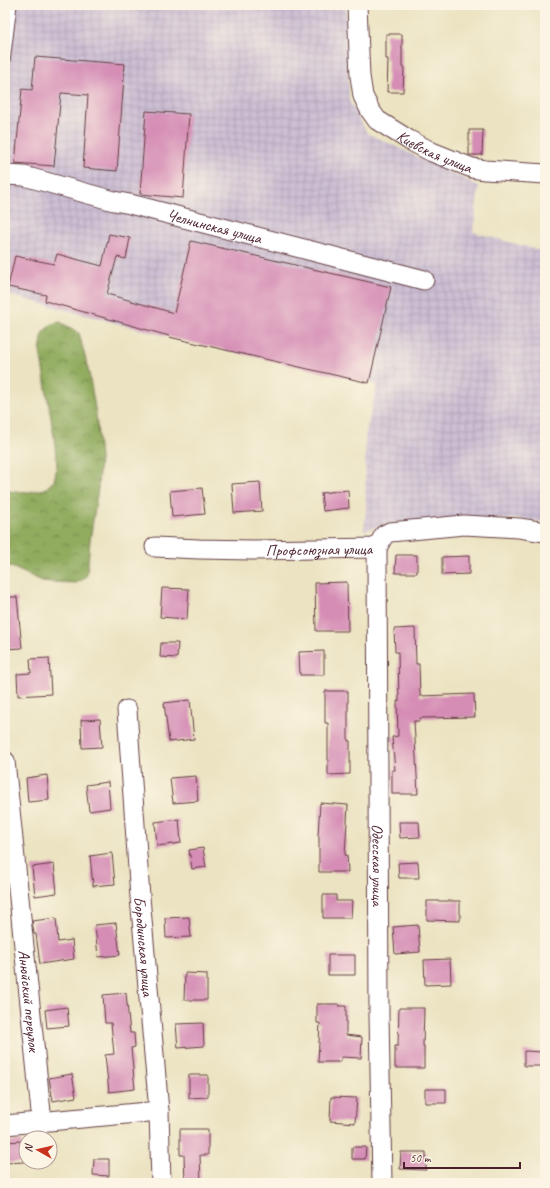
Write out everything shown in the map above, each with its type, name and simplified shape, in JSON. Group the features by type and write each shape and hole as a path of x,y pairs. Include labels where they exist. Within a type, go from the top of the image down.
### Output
{"street":[{"name":"Киевская улица","path":"357,5 360,76 363,96 377,120 432,152 472,168 545,174"},
{"name":"Челнинская улица","path":"5,175 24,176 114,201 424,280"},
{"name":"Профсоюзная улица","path":"155,547 253,550 377,548 384,535 390,532 464,525 519,528 545,532"},
{"name":"Одесская улица","path":"377,548 379,1006 382,1183"},
{"name":"Бородинская улица","path":"127,710 140,897 159,1111 161,1183"},
{"name":"Анюйский переулок","path":"5,761 42,1122"},
{"path":"5,1125 159,1111"}],"lane":[{"path":"5,62 12,5"}],"shaded area":[{"path":"10,5 346,5 349,100 367,133 479,186 473,232 545,252 545,522 520,519 403,522 382,525 364,531 366,510 365,437 377,385 169,337 5,294 5,122"}],"green space":[{"path":"60,322 79,333 89,373 96,414 100,458 98,489 90,540 87,575 76,583 42,581 5,564 5,491 30,492 45,489 54,481 57,466 54,437 40,351 43,332 52,324"}],"building":[{"path":"386,34 402,34 402,67 404,67 403,92 387,92 388,59 386,59"},
{"path":"35,57 125,64 117,171 83,168 88,95 61,93 54,166 15,163 22,89 32,90"},
{"path":"146,111 189,114 183,198 140,194"},
{"path":"469,130 483,130 482,155 469,155"},
{"path":"109,234 130,238 126,259 117,257 107,294 174,313 191,241 391,287 369,383 169,337 45,301 46,295 8,287 15,256 54,264 57,254 102,266"},
{"path":"260,482 262,511 234,513 232,484"},
{"path":"202,488 205,514 172,517 170,491"},
{"path":"348,490 349,508 323,511 321,493"},
{"path":"396,555 417,555 417,573 395,573"},
{"path":"469,556 469,574 442,575 442,557"},
{"path":"347,582 348,631 316,631 315,583"},
{"path":"162,588 189,589 187,619 160,617"},
{"path":"5,597 17,597 22,648 5,649"},
{"path":"415,628 416,664 419,664 420,696 474,694 475,717 420,718 420,721 414,721 418,794 392,794 392,770 395,770 392,737 398,736 397,701 399,701 398,652 395,652 394,629"},
{"path":"161,643 178,643 177,658 160,657"},
{"path":"324,651 324,675 300,675 299,652"},
{"path":"49,658 51,694 18,696 17,674 31,673 30,659"},
{"path":"325,691 348,691 348,741 350,741 350,774 328,775 328,723 325,723"},
{"path":"190,700 194,739 169,742 164,703"},
{"path":"100,719 102,747 82,748 81,720"},
{"path":"47,775 49,800 28,802 26,778"},
{"path":"196,776 198,801 173,803 170,778"},
{"path":"108,782 110,808 89,811 86,785"},
{"path":"320,803 348,805 345,855 347,855 348,872 319,872 318,836"},
{"path":"179,819 181,843 157,846 155,822"},
{"path":"399,822 419,822 420,837 400,838"},
{"path":"203,848 206,867 192,869 189,850"},
{"path":"112,853 115,884 93,886 90,856"},
{"path":"418,862 419,878 399,878 398,863"},
{"path":"54,864 57,893 35,896 32,867"},
{"path":"323,895 336,895 336,901 352,901 351,918 323,918"},
{"path":"427,901 460,901 460,921 427,920"},
{"path":"189,917 191,937 166,938 165,918"},
{"path":"56,918 58,942 72,940 74,959 40,964 36,934 34,934 32,921"},
{"path":"116,923 120,955 98,957 95,925"},
{"path":"418,925 420,952 395,954 393,927"},
{"path":"328,955 355,955 355,975 328,975"},
{"path":"450,959 451,984 425,985 424,960"},
{"path":"185,973 207,974 207,1000 184,1000"},
{"path":"126,993 130,1033 134,1033 135,1047 131,1048 135,1089 109,1092 105,1055 114,1054 111,1023 105,1023 103,995"},
{"path":"317,1004 339,1004 339,1006 346,1006 346,1035 362,1037 361,1058 341,1057 341,1062 318,1062 320,1023 317,1023"},
{"path":"67,1007 69,1026 47,1028 45,1010"},
{"path":"399,1008 424,1008 424,1068 395,1068 395,1046 398,1046"},
{"path":"203,1023 204,1046 178,1048 176,1024"},
{"path":"524,1051 544,1052 544,1066 524,1066"},
{"path":"72,1074 76,1097 53,1101 49,1078"},
{"path":"189,1075 208,1075 208,1097 189,1098"},
{"path":"425,1089 446,1089 446,1103 425,1103"},
{"path":"331,1097 357,1098 355,1123 330,1121"},
{"path":"180,1129 208,1129 208,1155 200,1155 201,1183 185,1183 184,1155 180,1155"},
{"path":"18,1141 18,1162 5,1163 5,1142"},
{"path":"352,1147 366,1147 365,1159 352,1159"},
{"path":"401,1152 426,1152 426,1170 400,1169"},
{"path":"94,1159 109,1159 109,1176 93,1175"}]}
